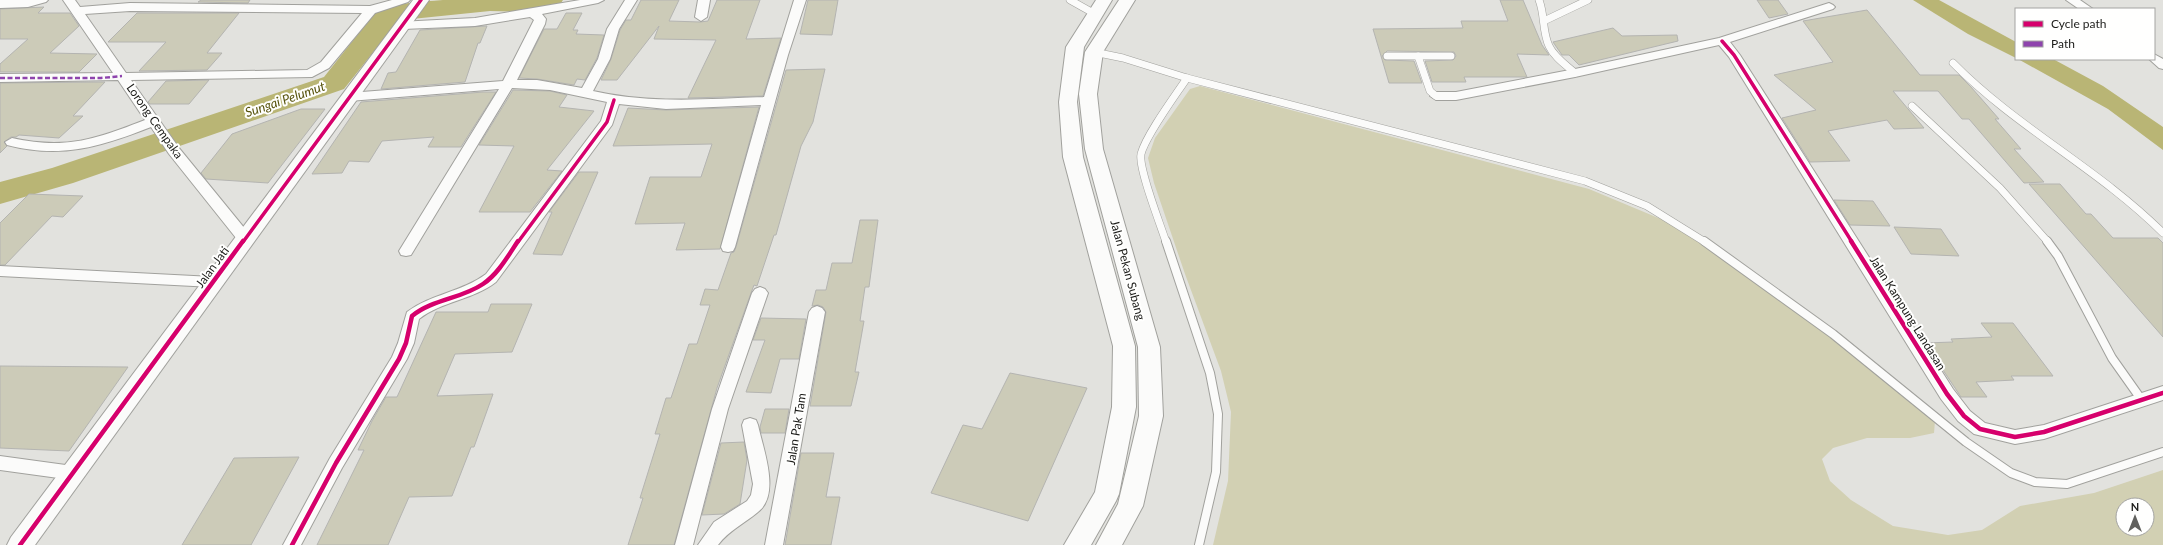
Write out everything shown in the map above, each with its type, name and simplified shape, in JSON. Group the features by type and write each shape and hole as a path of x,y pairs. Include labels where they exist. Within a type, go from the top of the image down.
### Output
{"main road":[{"name":"Jalan Pekan Subang","path":"1109,545 1130,506 1151,416 1149,347 1094,149 1088,94 1094,52 1127,0"},
{"name":"Jalan Pekan Subang","path":"1077,545 1107,494 1124,407 1124,346 1073,157 1068,102 1075,47 1099,7"},
{"name":"Jalan Jati","path":"20,545 349,97 410,10"}],"street":[{"path":"0,4 28,3 42,0"},
{"name":"Lorong Cempaka","path":"69,0 174,151 245,239"},
{"path":"76,11 130,7 410,10 475,22 533,13 598,0"},
{"path":"586,93 604,58 613,29 631,0"},
{"path":"701,17 704,0"},
{"path":"728,247 800,0"},
{"path":"2072,0 2086,8"},
{"path":"1436,96 1456,96 1575,73 1722,41 1829,8"},
{"path":"0,78 308,74 325,65 371,10"},
{"path":"406,251 455,168 508,84 539,24 540,19 533,13"},
{"name":"Jalan Kampung Landasan","path":"1722,41 1734,55 1947,394 1971,423 1980,429 2015,437 2044,432 2163,392"},
{"path":"2155,59 2163,65"},
{"path":"349,97 508,84 540,84 614,100 650,104 770,101"},
{"path":"292,545 336,463 399,359 406,343 412,316 428,304 475,289 491,278 607,122 614,100"},
{"path":"12,142 32,148 65,149 89,145 154,121"},
{"path":"0,271 213,282"},
{"path":"684,545 720,409 760,293"},
{"name":"Jalan Pak Tam","path":"774,545 788,481 806,363 817,312"},
{"path":"707,545 720,528 753,506 758,497 762,484 750,425"},
{"path":"0,463 73,473"}],"lane":[{"path":"1070,0 1099,7"},
{"path":"1539,0 1546,20 1545,34 1550,47 1575,73"},
{"path":"1546,20 1588,0"},
{"path":"1094,52 1123,58 1187,78 1585,181 1647,206 1688,230 1833,334 1966,442 2011,474 2035,482 2067,484 2163,452"},
{"path":"1387,56 1451,56"},
{"path":"1418,56 1430,91 1436,96"},
{"path":"1953,63 1967,78 2007,114 2096,175 2140,209 2163,233"},
{"path":"1187,78 1152,133 1141,156 1146,183 1210,373 1218,414 1216,472 1199,545"},
{"path":"1912,106 2000,188 2035,226 2058,256 2112,358 2141,399"}],"shaded area":[{"path":"1913,0 1939,0 2015,41 2015,58 1968,34"},
{"path":"2020,60 2055,60 2103,86 2163,127 2163,150 2108,109"},
{"path":"1200,86 1589,189 1668,222 1717,252 1847,347 1935,421 1934,433 1910,438 1867,438 1833,448 1822,459 1830,481 1851,500 1893,526 1948,535 1982,530 2020,506 2094,493 2163,470 2163,545 1213,545 1228,481 1231,412 1221,371 1185,274 1154,183 1148,158 1155,138 1190,89"}],"building":[{"path":"201,0 250,0 248,3 198,2"},
{"path":"641,0 679,0 669,21 700,22 708,21 717,0 760,0 746,39 781,38 763,96 688,98 716,40 654,39 659,26 617,80 601,80 611,59 620,30 626,20 631,20"},
{"path":"808,0 838,0 832,35 800,34"},
{"path":"1500,0 1523,0 1542,45 1549,55 1517,54 1527,77 1464,77 1466,82 1432,82 1425,61 1453,60 1456,56 1454,52 1387,51 1382,56 1385,60 1414,61 1422,83 1389,83 1373,29 1463,28 1461,21 1508,21"},
{"path":"1757,0 1778,0 1788,14 1769,18"},
{"path":"44,7 38,13 70,13 79,26 50,53 97,54 79,72 0,72 0,64 28,39 0,39 0,9"},
{"path":"1867,10 1920,75 1959,75 1999,119 1995,119 2021,149 2014,149 2044,182 2024,183 1969,119 1962,119 1938,91 1893,91 1924,128 1894,129 1887,120 1828,131 1850,161 1810,162 1782,118 1816,110 1774,75 1833,62 1803,21"},
{"path":"137,13 239,13 207,53 222,53 207,70 139,71 166,42 108,42"},
{"path":"566,13 582,13 573,30 578,30 576,34 604,35 597,58 585,80 577,79 574,85 537,79 519,78 544,29 557,29"},
{"path":"487,26 480,43 478,43 465,82 381,89 388,73 396,72 420,30"},
{"path":"1613,28 1622,36 1677,35 1678,41 1579,65 1569,55 1562,55 1553,42"},
{"path":"825,69 813,122 801,146 776,235 774,235 757,286 754,285 717,388 674,545 628,545 643,498 640,498 660,434 655,434 666,398 671,398 689,344 697,344 710,305 700,305 705,289 718,290 731,253 734,252 736,247 786,70"},
{"path":"209,80 189,104 150,104 148,102 166,81"},
{"path":"105,82 73,116 83,116 59,138 19,135 16,137 11,137 4,142 7,146 0,153 0,83"},
{"path":"513,90 550,91 567,95 559,107 594,111 547,170 562,171 530,212 479,212 514,146 479,145"},
{"path":"496,92 461,147 428,147 434,137 382,141 369,162 349,161 342,173 312,174 361,102"},
{"path":"759,107 720,249 676,250 685,223 635,224 650,177 701,177 712,144 613,146 628,108 666,110"},
{"path":"301,109 325,109 268,183 206,179 201,173 232,134"},
{"path":"579,172 598,172 562,255 533,254 552,212 549,212"},
{"path":"2029,184 2060,184 2086,214 2091,214 2113,238 2158,238 2163,243 2163,337"},
{"path":"29,194 83,196 63,217 52,216 5,265 0,265 0,223"},
{"path":"1834,200 1873,201 1890,226 1850,225"},
{"path":"860,220 878,220 869,287 865,287 860,321 864,321 855,372 859,372 851,406 810,406 826,312 823,307 818,305 812,306 816,290 826,290 832,263 852,263"},
{"path":"1894,227 1941,229 1959,256 1911,254"},
{"path":"491,304 532,304 512,352 455,354 437,396 493,394 474,447 471,447 452,496 409,497 388,545 317,545 364,450 358,450 372,421 386,397 397,397 436,312 488,312"},
{"path":"761,318 806,319 799,359 780,359 771,393 746,392 765,340 753,340"},
{"path":"1981,323 2013,323 2053,376 2011,376 2014,380 1976,382 1987,397 1961,397 1925,343 1953,342 1951,339 1992,337"},
{"path":"0,366 128,367 69,451 0,448"},
{"path":"1010,373 1087,388 1028,521 931,493 963,425 982,429"},
{"path":"765,409 789,409 785,433 761,433 760,427"},
{"path":"744,442 747,460 740,504 724,514 702,515 721,443"},
{"path":"801,453 834,453 826,497 840,497 831,545 785,545"},
{"path":"299,457 251,545 182,545 234,458"}],"waterway":[{"name":"Sungai Pelumut","path":"0,193 62,176 334,83 384,20 395,13 490,3 529,4 550,0"}],"marked path":[{"path":"0,78 101,78 122,76"}],"cycle path":[{"path":"20,545 421,0"},
{"path":"1722,41 1734,55 1947,394 1964,416 1980,429 2015,437 2044,432 2163,393"},
{"path":"292,545 336,463 399,359 406,343 412,316 431,304 472,290 491,278 607,122 614,100"}]}
